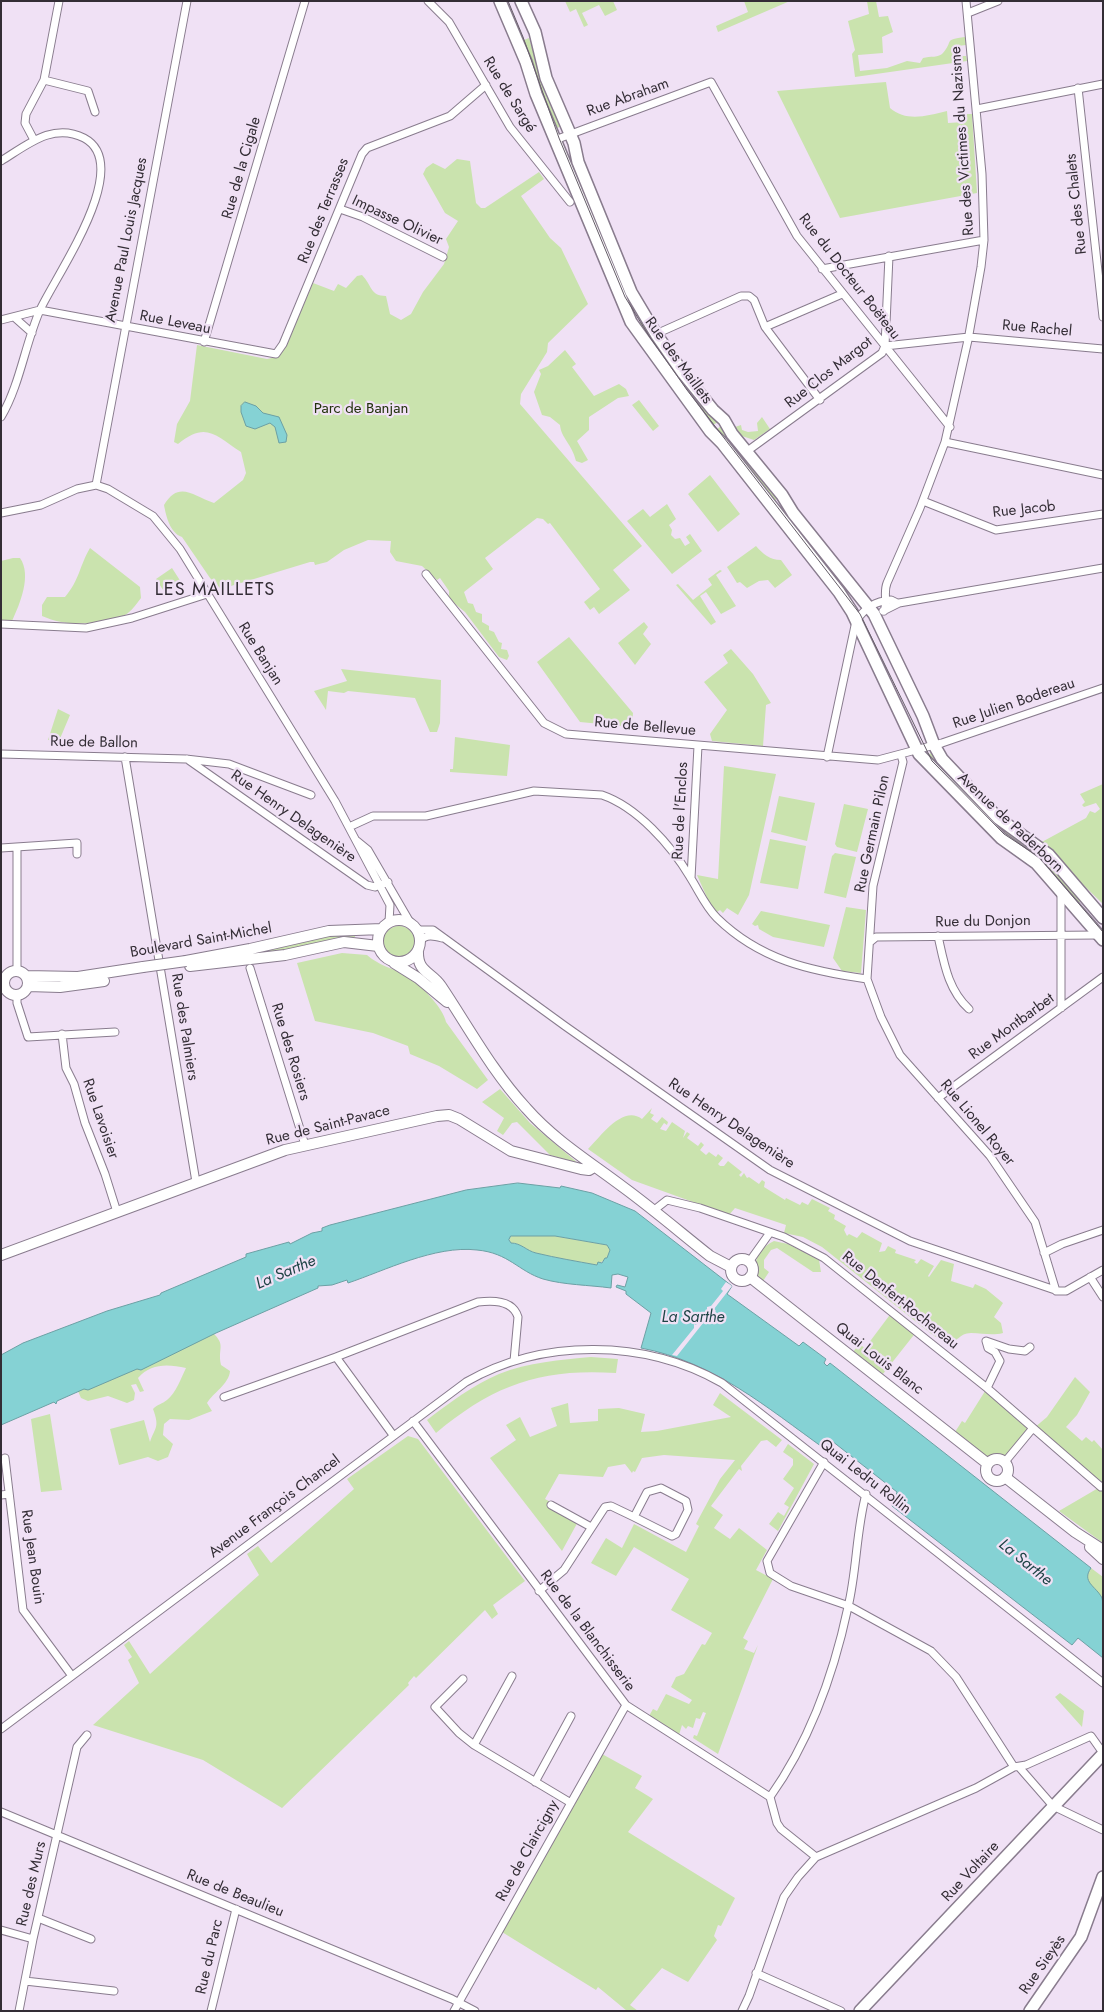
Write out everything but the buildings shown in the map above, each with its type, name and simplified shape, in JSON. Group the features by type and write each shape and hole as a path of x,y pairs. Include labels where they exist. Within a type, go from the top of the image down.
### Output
{"main road":[{"name":"Rue des Maillets","path":"500,1 526,62 536,94 634,327 710,431 722,443 839,592 856,621 916,750"},
{"name":"Rue des Maillets","path":"521,1 535,32 548,83 570,134 578,162 631,292 656,334 683,373 713,410 724,420 746,452 782,495 793,513 868,607 881,615 934,746"},
{"name":"Avenue de Paderborn","path":"934,746 942,759 998,818 1049,854 1103,918"},
{"name":"Avenue de Paderborn","path":"916,750 964,802 1001,838 1036,863 1100,937"},
{"path":"402,920 414,927 419,946 417,962 440,985 453,1008 418,978 383,956 378,946 378,936 385,926 402,920"},
{"name":"Boulevard Saint-Michel","path":"16,977 60,987 186,964 329,931 385,926"},
{"name":"Boulevard Saint-Michel","path":"186,964 285,955 344,942 378,946"},
{"path":"393,962 407,961 419,946"},
{"path":"16,977 24,992 17,995 4,988 5,982 16,977"},
{"name":"Quai Louis Blanc","path":"453,1008 502,1081 526,1109 561,1142 716,1260 731,1267 731,1274 737,1280 746,1280 750,1277 988,1464 986,1472 990,1478 997,1481 1005,1477 1075,1532 1103,1550"},
{"name":"Rue de Saint-Pavace","path":"1,1255 196,1182 305,1145 437,1116 449,1116 460,1119 511,1152 584,1170 594,1167"},
{"path":"731,1267 738,1259 749,1262 753,1271 750,1277"},
{"path":"988,1464 996,1460 1004,1462 1008,1470 1005,1477"},
{"name":"Quai Louis Blanc","path":"1075,1532 1103,1559"},
{"name":"Rue Voltaire","path":"860,2011 1103,1754"},
{"name":"Rue Sieyès","path":"1030,2011 1081,1937 1103,1877"}],"street":[{"path":"34,140 25,123 26,114 44,77 59,1"},
{"name":"Avenue Paul Louis Jacques","path":"96,485 124,327 187,1"},
{"name":"Rue de la Cigale","path":"204,342 305,1"},
{"name":"Rue de Sargé","path":"428,1 449,22 510,127 570,202"},
{"name":"Rue des Victimes du Nazisme","path":"881,615 886,600 884,593 887,583 923,501 950,427 969,337 984,240 977,109 966,1"},
{"path":"968,13 998,1"},
{"path":"44,77 88,91 95,112"},
{"name":"Rue Abraham","path":"555,140 712,82"},
{"name":"Rue du Docteur Boëteau","path":"712,82 797,236 950,427"},
{"path":"977,109 1103,84"},
{"name":"Rue des Terrasses","path":"276,354 283,344 362,154 367,148 450,116 486,85"},
{"name":"Rue des Chalets","path":"1078,88 1103,317"},
{"path":"1,161 34,140 57,132 76,134 95,146 102,164 102,172 92,208 80,236 40,310 1,417"},
{"name":"Impasse Olivier","path":"340,209 364,217 443,257"},
{"path":"822,269 984,240"},
{"path":"885,346 890,256"},
{"path":"765,327 842,294"},
{"path":"656,334 741,296 749,296 754,300 770,337 820,400"},
{"path":"1,320 40,310"},
{"name":"Rue Leveau","path":"40,310 276,354"},
{"path":"14,317 32,333"},
{"name":"Rue Clos Margot","path":"746,452 820,400 882,353 885,346 969,337"},
{"name":"Rue Rachel","path":"969,337 1103,349"},
{"path":"945,442 1103,475"},
{"path":"1,513 41,505 77,489 96,485"},
{"name":"Rue Banjan","path":"96,485 108,489 153,516 180,549 357,841 362,854 390,905 385,926"},
{"name":"Rue Jacob","path":"923,501 996,530 1103,514"},
{"path":"881,615 897,603 1103,568"},
{"name":"Rue de Bellevue","path":"426,574 544,723 566,734 867,761 888,759 934,746"},
{"path":"1,624 86,628 132,618 207,594"},
{"path":"827,757 856,621 868,607 886,600 897,603"},
{"name":"Rue Julien Bodereau","path":"934,746 1103,688"},
{"name":"Rue de l'Enclos","path":"692,878 698,746"},
{"name":"Rue de Ballon","path":"1,754 186,759 229,764 311,795"},
{"name":"Rue Germain Pilon","path":"866,979 873,886 903,762 901,755"},
{"name":"Rue des Palmiers","path":"125,757 196,1182"},
{"name":"Rue Henry Delagenière","path":"186,759 367,885 375,887 379,885"},
{"path":"349,827 373,816 426,816 534,791 602,795 649,825 678,857 692,878 705,904 718,918 757,948 794,965 866,979"},
{"name":"Rue Banjan","path":"357,841 368,850 414,927"},
{"path":"1,848 77,843 77,854"},
{"path":"16,977 18,848"},
{"path":"379,885 388,882"},
{"path":"1061,892 1061,1008"},
{"name":"Rue Henry Delagenière","path":"414,927 433,930 770,1170 910,1241 1056,1291"},
{"name":"Rue du Donjon","path":"870,942 876,937 1061,935 1100,937"},
{"path":"419,946 423,938 431,936 445,939"},
{"path":"938,936 951,985 960,1001 969,1009"},
{"name":"Rue des Rosiers","path":"250,968 305,1145"},
{"name":"Rue Montbarbet","path":"938,1098 1103,977"},
{"name":"Rue Lionel Royer","path":"866,979 881,1017 900,1055 990,1156 1034,1222 1056,1291"},
{"path":"17,995 17,1003 28,1036 115,1032"},
{"name":"Rue Lavoisier","path":"62,1034 66,1068 74,1084 84,1124 105,1174 117,1212"},
{"name":"Rue Denfert-Rochereau","path":"653,1211 662,1201 672,1201 700,1208 804,1246 830,1262 987,1388 1102,1487"},
{"path":"1044,1253 1076,1238 1103,1230"},
{"path":"749,1262 769,1234"},
{"path":"1056,1291 1066,1290 1103,1270"},
{"path":"1090,1277 1103,1297"},
{"path":"224,1397 336,1357 478,1302 489,1300 512,1305 518,1317 514,1361"},
{"path":"987,1388 1000,1361 995,1352 988,1348 986,1341 1016,1350 1025,1351 1030,1347"},
{"name":"Avenue François Chancel","path":"1,1729 466,1382 486,1371 514,1361 550,1353 584,1350"},
{"name":"Quai Ledru Rollin","path":"584,1350 650,1355 671,1360 722,1383 866,1494 1103,1682"},
{"path":"336,1357 393,1435"},
{"name":"Rue de la Blanchisserie","path":"412,1421 626,1705 770,1796"},
{"path":"1004,1462 1033,1428"},
{"name":"Rue Jean Bouin","path":"5,1458 5,1495 23,1610 72,1676"},
{"path":"824,1462 766,1565 770,1573 791,1586 848,1606 931,1651 956,1677 1016,1767 1053,1806 1103,1830"},
{"path":"539,1591 564,1570 605,1507 611,1506 634,1518 672,1536 676,1534 688,1510 686,1501 661,1488 656,1488 647,1492 634,1518"},
{"path":"816,1857 789,1836 777,1823 770,1796 793,1761 826,1685 848,1606 866,1494"},
{"path":"551,1505 591,1527"},
{"path":"474,1745 512,1676"},
{"path":"463,1679 435,1707 459,1733 474,1745 571,1803"},
{"name":"Rue de Claircigny","path":"454,2011 626,1705"},
{"path":"535,1782 571,1716"},
{"name":"Rue des Murs","path":"19,2011 33,1939 77,1747 87,1736"},
{"path":"742,2011 784,1897 798,1877 816,1857 976,1788 1016,1767 1090,1736 1103,1754"},
{"name":"Rue de Beaulieu","path":"1,1812 459,2002 475,2011"},
{"name":"Rue du Parc","path":"211,2011 236,1909"},
{"path":"38,1918 91,1939"},
{"path":"1,1930 33,1939"},
{"path":"756,1973 841,2011"},
{"path":"25,1980 114,1991"}],"green space":[{"path":"565,1 613,1 617,10 605,16 599,5 582,13 588,25 584,27 576,9 570,12"},
{"path":"744,1 790,1 718,32 716,26 748,12"},
{"path":"867,1 876,1 879,17 888,16 893,32 882,37 883,53 858,55 860,71 887,68 907,61 920,63 923,58 941,55 951,40 965,37 966,45 958,46 959,56 966,56 967,61 855,77 852,54 855,50 848,21 869,14"},
{"path":"529,38 544,91 560,127 556,128 524,40"},
{"path":"886,82 890,108 903,115 917,117 947,111 948,123 964,122 967,114 972,114 977,193 840,218 777,91"},
{"name":"Parc de Banjan","path":"457,159 470,161 476,203 481,208 485,208 539,172 544,179 521,196 550,238 561,248 588,304 548,343 547,352 521,394 520,404 642,546 613,570 630,590 599,614 594,607 590,610 584,602 600,589 550,523 548,524 543,519 537,518 485,558 493,569 464,592 468,603 473,604 476,612 482,614 482,622 489,626 489,630 494,632 499,642 502,643 501,649 507,650 509,656 507,660 499,657 465,612 449,599 449,591 440,578 437,580 422,566 396,561 390,552 391,541 368,540 344,550 327,562 315,565 314,562 310,562 221,589 210,578 182,537 174,532 167,519 164,505 175,493 181,492 193,494 214,503 243,480 246,473 241,452 217,436 203,432 196,433 178,444 174,442 177,424 190,401 197,345 267,359 277,356 281,354 286,346 313,283 334,291 338,284 346,288 357,276 362,275 374,292 381,296 386,296 390,314 401,320 411,314 423,292 444,264 449,247 446,239 458,221 445,213 423,174 426,168 433,163 445,169"},
{"path":"644,321 718,422 713,425 639,324"},
{"path":"565,350 576,364 572,367 594,396 619,384 626,389 629,396 618,398 589,417 589,430 577,441 588,460 582,463 576,461 572,450 562,434 560,425 550,417 542,415 534,392 541,374 539,370 548,366"},
{"path":"639,400 659,426 653,431 632,405"},
{"path":"762,417 770,429 754,440 742,436 735,427 741,425 742,430 748,432 758,431 757,423"},
{"path":"721,426 778,498 773,502 716,430"},
{"path":"710,475 740,514 718,532 688,494"},
{"path":"667,504 676,519 669,525 672,530 671,535 675,539 680,538 685,546 690,543 686,537 690,534 702,551 672,574 627,521 643,509 650,517"},
{"path":"756,546 767,556 781,560 792,575 775,588 768,580 759,581 747,588 740,582 737,583 727,567"},
{"path":"90,548 140,587 141,598 126,614 101,621 76,624 59,622 42,616 42,605 47,597 65,597 70,591"},
{"path":"20,558 23,565 25,573 24,590 12,621 1,620 1,561"},
{"path":"172,568 181,582 165,593 156,579"},
{"path":"720,570 722,571 716,575 736,606 721,614 706,592 700,596 716,622 711,625 676,585 678,584 693,600 712,585 708,579"},
{"path":"644,622 648,627 643,634 651,644 635,665 618,643"},
{"path":"569,637 633,713 632,727 580,722 537,662"},
{"path":"731,649 753,674 771,703 766,705 763,746 712,741 710,734 727,710 704,682 728,663 723,655"},
{"path":"341,669 441,680 440,723 437,732 430,732 415,698 348,691 344,693 328,691 326,710 314,691 347,681"},
{"path":"58,709 70,715 59,741 48,740"},
{"path":"455,737 510,745 507,776 450,772 450,769 453,769"},
{"path":"933,752 1042,853 1082,900 1077,904 1004,836 927,755"},
{"path":"724,766 776,774 749,895 738,915 727,908 723,913 720,910 717,912 709,902 697,875 718,879"},
{"path":"1103,784 1103,904 1040,843 1086,818 1090,811 1095,813 1100,809 1096,803 1084,807 1082,805 1085,802 1080,794"},
{"path":"779,796 815,803 807,841 771,832"},
{"path":"844,804 868,809 857,852 837,847 835,844"},
{"path":"770,839 806,846 798,889 760,883"},
{"path":"835,853 856,857 846,898 824,893 832,856"},
{"path":"846,907 866,910 861,973 842,971 833,958"},
{"path":"761,911 830,925 824,947 773,937 759,929 758,925 752,924"},
{"path":"399,926 411,930 415,942 411,954 399,958 387,954 383,942 387,930"},
{"path":"355,933 355,937 343,938 280,953 228,955 329,934"},
{"path":"342,953 367,955 380,964 405,975 417,984 440,1009 446,1022 488,1080 477,1089 439,1066 410,1054 408,1046 373,1033 315,1021 297,963"},
{"path":"500,1089 530,1123 578,1163 550,1155 517,1122 512,1123 503,1135 497,1131 504,1118 482,1102"},
{"path":"652,1108 650,1113 654,1115 651,1119 657,1123 662,1117 668,1122 667,1125 664,1123 660,1129 666,1131 672,1122 685,1131 683,1138 687,1132 690,1134 687,1138 698,1146 701,1142 704,1145 700,1150 706,1155 709,1152 716,1157 718,1154 723,1158 718,1164 720,1166 724,1166 728,1161 742,1172 739,1175 741,1177 744,1173 747,1178 749,1177 759,1184 762,1180 765,1182 764,1187 785,1200 786,1198 800,1205 802,1202 808,1205 812,1199 830,1208 828,1211 835,1215 834,1219 846,1226 844,1230 847,1236 849,1234 857,1238 862,1232 882,1243 879,1252 885,1251 888,1246 896,1250 895,1253 916,1260 914,1262 917,1264 921,1259 934,1266 929,1277 941,1260 954,1264 951,1281 973,1288 975,1284 986,1289 1003,1303 994,1317 1001,1323 1003,1333 971,1333 965,1334 953,1341 943,1340 934,1336 822,1247 803,1237 784,1233 786,1225 735,1208 729,1215 632,1180 588,1149 612,1124 627,1116 635,1115 642,1119"},
{"path":"511,1236 555,1236 607,1245 610,1250 607,1258 597,1265 533,1252 518,1244 511,1243 509,1240"},
{"path":"774,1241 788,1244 819,1260 821,1272 813,1272 777,1248 771,1250 764,1260 764,1268 769,1272 763,1281 756,1274 757,1259 762,1250"},
{"path":"892,1312 917,1331 883,1374 853,1352 859,1344 865,1348"},
{"path":"209,1329 218,1339 221,1346 221,1365 230,1371 227,1380 207,1403 212,1411 189,1420 170,1419 164,1424 163,1435 173,1444 168,1457 158,1461 148,1457 119,1465 110,1429 144,1420 150,1442 156,1424 153,1409 170,1397 186,1368 166,1365 148,1370 138,1378 144,1391 140,1392 136,1384 131,1385 135,1393 134,1400 127,1403 108,1396 88,1401 81,1398 77,1389"},
{"path":"591,1357 618,1359 616,1373 589,1372 564,1374 541,1377 519,1383 478,1403 457,1416 436,1433 427,1420 471,1389 499,1374 533,1364"},
{"path":"1075,1377 1090,1392 1077,1415 1066,1427 1082,1441 1086,1437 1092,1442 1094,1440 1103,1450 1103,1543 1059,1511 1100,1487 1034,1428 1047,1417"},
{"path":"987,1388 1034,1428 1003,1461 992,1461 955,1432 962,1421 965,1423"},
{"path":"720,1393 782,1440 776,1447 767,1440 761,1441 741,1466 742,1471 739,1469 711,1506 723,1515 714,1528 730,1539 739,1528 767,1550 756,1570 773,1579 743,1638 748,1641 744,1649 754,1653 758,1645 718,1754 693,1738 694,1735 697,1736 706,1713 703,1712 700,1719 696,1718 693,1728 688,1726 686,1729 682,1725 679,1735 649,1716 653,1709 657,1711 666,1694 689,1704 692,1700 671,1687 676,1677 684,1674 702,1644 705,1645 712,1633 671,1610 689,1579 634,1547 616,1576 591,1563 606,1538 622,1548 634,1524 686,1552 699,1526 696,1524 698,1520 720,1479 735,1460 664,1455 642,1458 635,1472 633,1471 632,1473 625,1464 608,1467 603,1477 559,1474 545,1499 580,1518 562,1551 490,1458 516,1440 506,1425 520,1417 530,1437 557,1426 551,1408 568,1403 570,1423 598,1421 598,1409 619,1408 645,1414 641,1432 657,1431 731,1417 713,1405"},
{"path":"50,1414 62,1490 41,1492 31,1419"},
{"path":"408,1436 418,1439 525,1581 493,1605 498,1614 492,1619 485,1610 416,1678 414,1676 408,1683 409,1685 282,1808 203,1760 93,1725 139,1683 128,1660 132,1657 124,1645 129,1641 150,1674 259,1575 247,1554 258,1546 271,1563 354,1489 347,1479"},
{"path":"788,1444 814,1464 778,1531 769,1524 778,1512 784,1516 789,1507 784,1504 794,1488 783,1479 793,1465 793,1459 783,1452"},
{"path":"1091,1568 1103,1577 1103,1599 1088,1581"},
{"path":"1060,1693 1084,1711 1082,1727 1055,1697"},
{"path":"602,1754 642,1776 635,1788 653,1799 628,1832 735,1898 721,1926 718,1925 714,1936 717,1940 688,1982 662,1968 630,2005 638,2011 627,2011 598,1987 596,1990 502,1932"}],"water":[{"path":"245,402 256,406 263,413 279,417 287,435 286,442 279,443 275,427 270,423 255,429 246,426 241,412 241,406"},
{"name":"La Sarthe","path":"518,1183 560,1188 561,1186 592,1193 635,1211 732,1286 727,1294 799,1346 803,1342 826,1359 824,1363 827,1366 830,1363 1091,1568 1088,1573 1090,1584 1102,1598 1103,1602 1103,1658 1078,1638 1072,1645 892,1506 897,1492 832,1441 825,1449 760,1402 716,1375 667,1355 641,1348 651,1313 626,1294 626,1291 616,1287 617,1285 625,1287 628,1277 618,1274 612,1275 611,1288 577,1285 559,1283 534,1276 505,1258 488,1252 461,1249 427,1255 348,1283 347,1280 332,1285 318,1286 318,1288 216,1333 141,1370 137,1369 88,1390 84,1389 57,1401 56,1404 54,1402 1,1425 1,1355 23,1343 107,1311 160,1295 246,1257 246,1254 289,1242 290,1244 312,1233 322,1231 322,1228 330,1225 466,1190","holes":["511,1236 555,1236 607,1245 610,1250 607,1258 602,1263 598,1262 597,1265 536,1253 518,1244 511,1243 509,1240"]}],"pier":[{"path":"726,1282 732,1286 714,1309 716,1311 713,1314 711,1313 677,1356 672,1355 694,1328 694,1324 696,1325 707,1310 707,1307 711,1306 723,1291 721,1289"}],"tram line":[{"path":"508,1 559,138 625,297 649,336 687,390 860,614 932,761 1004,834 1039,857 1103,932"}],"district":[{"name":"LES MAILLETS","path":"215,591"}]}
